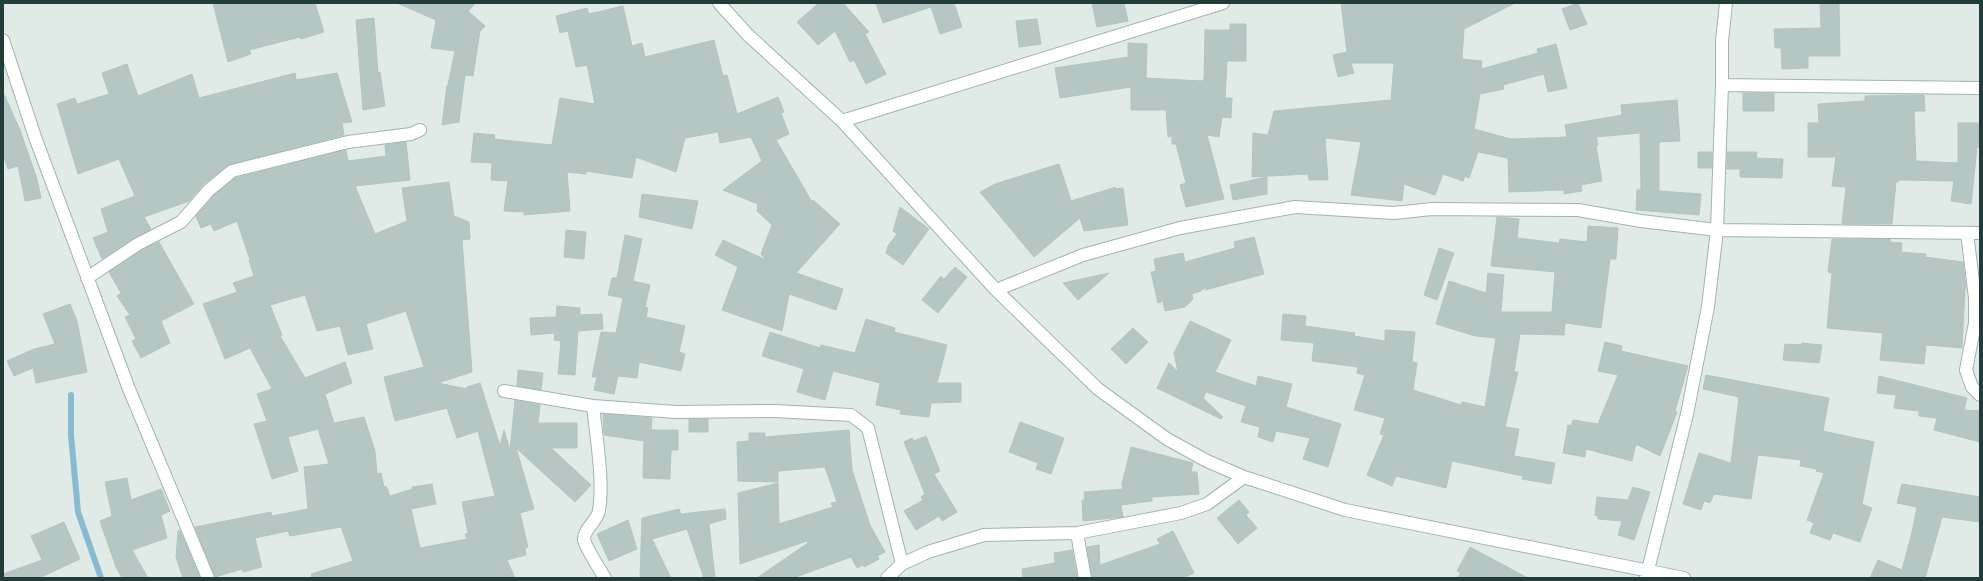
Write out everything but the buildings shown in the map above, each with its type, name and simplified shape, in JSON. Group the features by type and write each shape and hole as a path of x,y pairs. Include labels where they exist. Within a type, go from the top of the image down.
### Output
{"street":[{"path":"719,3 748,35 842,121 996,290 1098,389 1167,439 1207,461 1244,477 1346,510 1646,574 1684,578"},
{"path":"842,121 1223,3"},
{"path":"1646,574 1688,406 1708,307 1717,230 1722,41 1726,3"},
{"path":"3,40 35,137 129,389 208,578"},
{"path":"1722,85 1980,88"},
{"path":"87,278 138,244 181,222 209,190 232,171 348,142 411,134 420,130"},
{"path":"996,290 1083,255 1157,234 1180,228 1295,207 1394,213 1432,209 1578,210 1641,221 1717,230 1980,233"},
{"path":"1967,233 1975,298 1975,323 1966,370 1972,387 1980,394"},
{"path":"504,391 593,406 676,412 774,411 851,415 868,428 902,564"},
{"path":"593,406 600,477 599,511 596,519 586,532 584,540 604,578"},
{"path":"887,578 902,564 928,552 984,535 1077,533 1181,513 1207,504 1244,477"},
{"path":"1077,533 1085,578"}],"waterway":[{"path":"71,395 71,435 78,512 101,578"}]}
